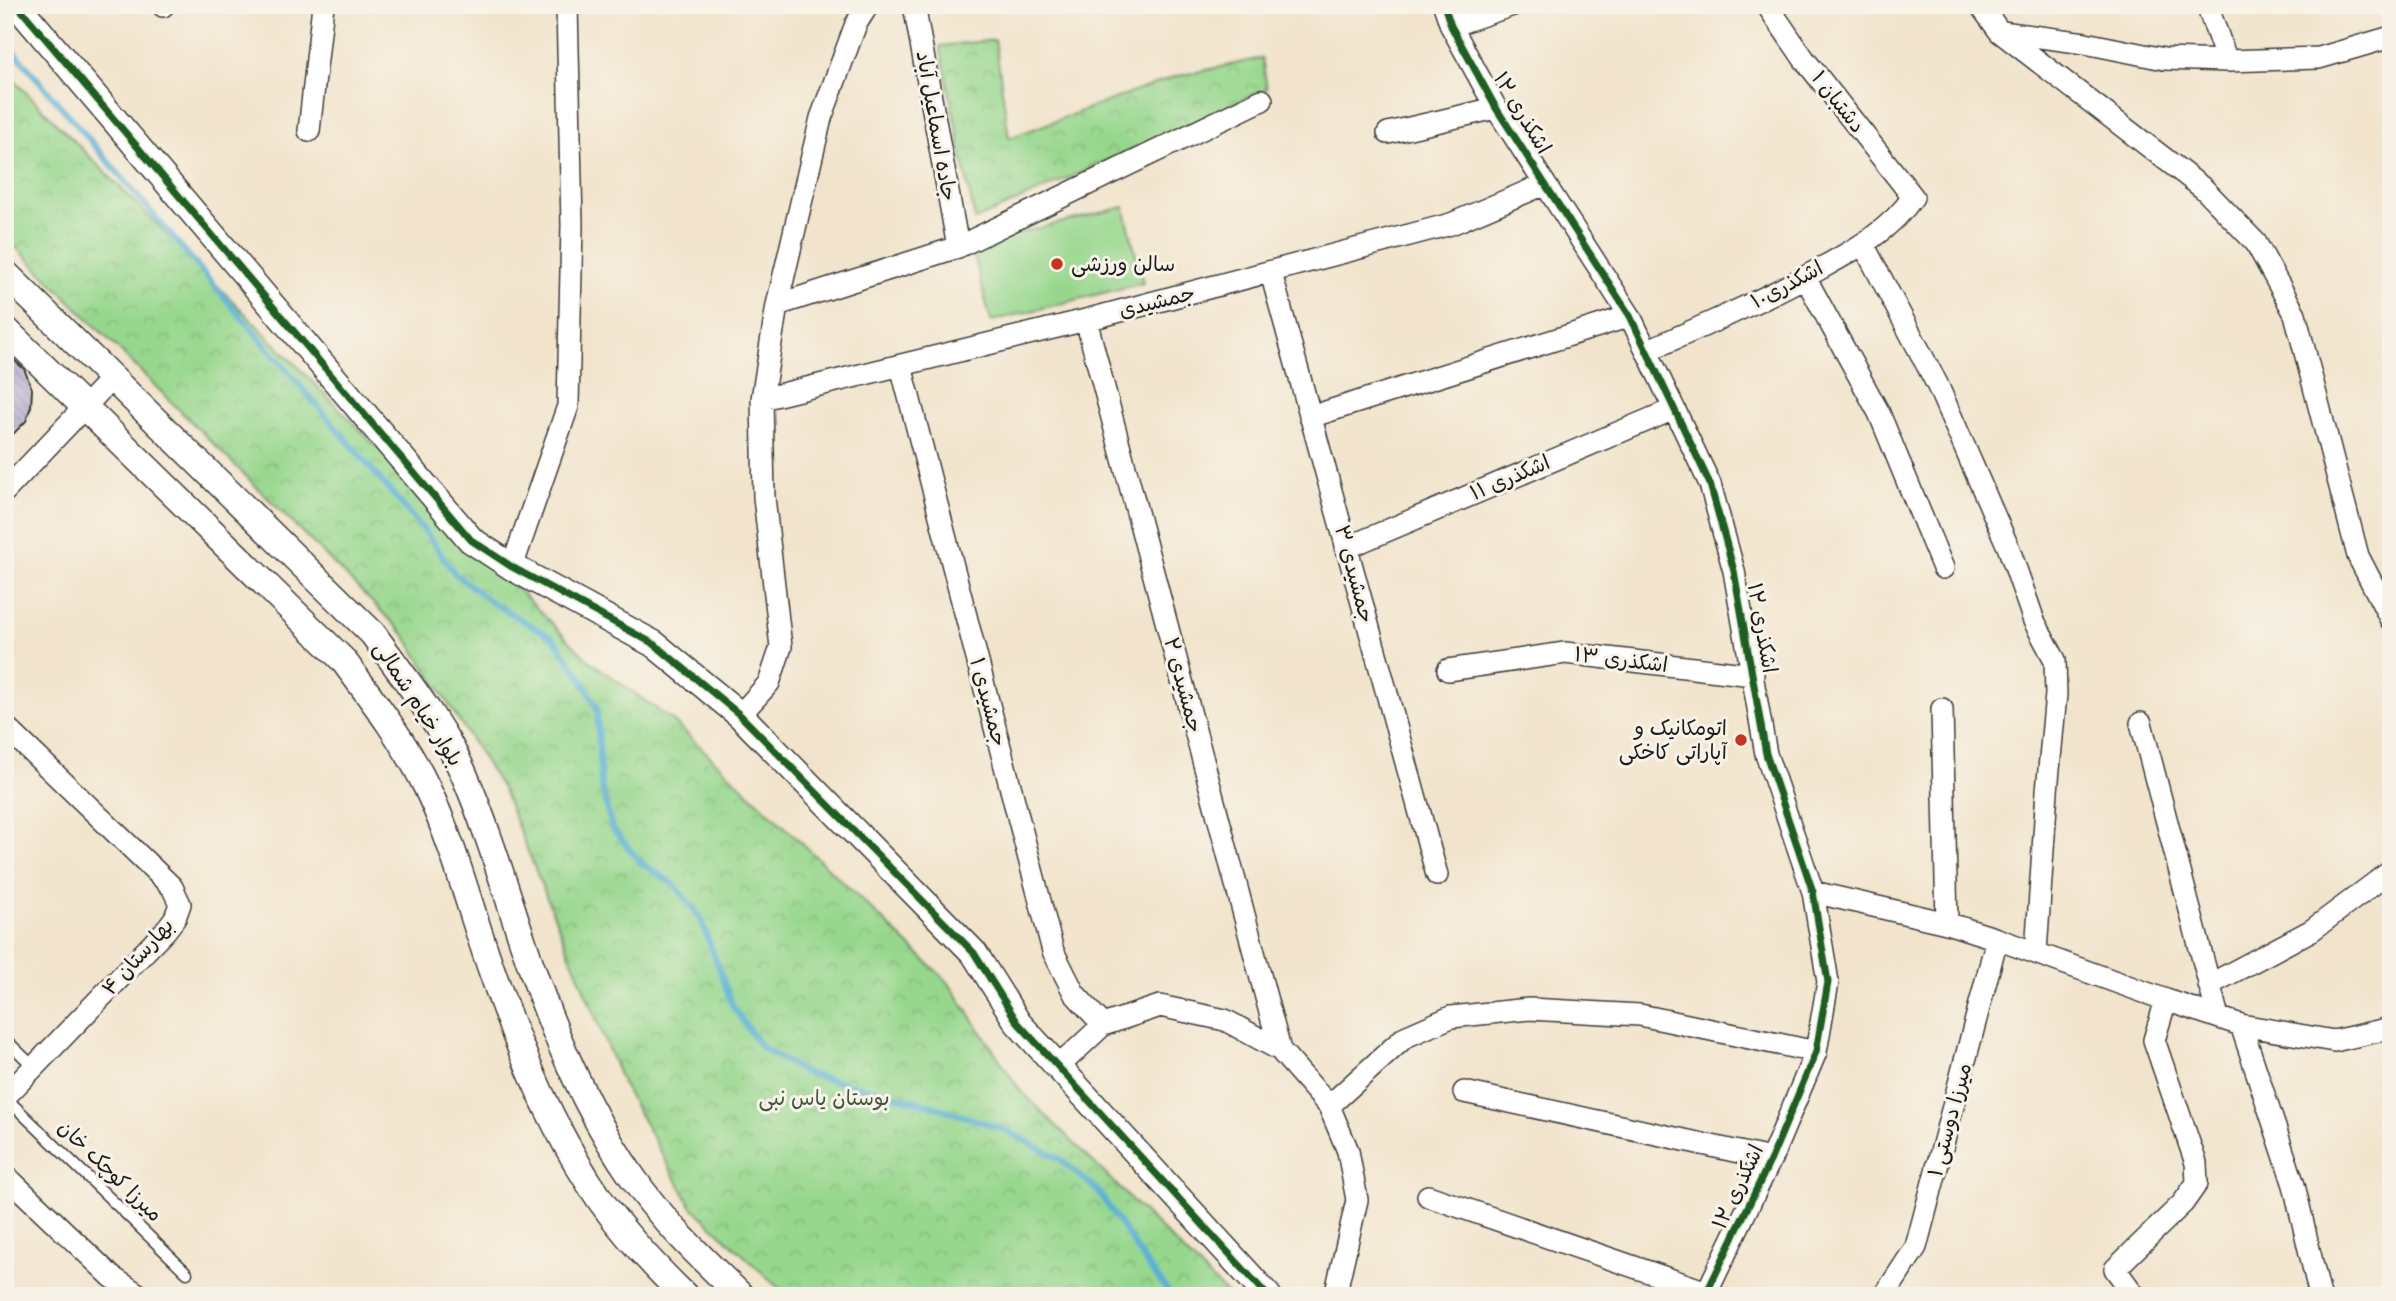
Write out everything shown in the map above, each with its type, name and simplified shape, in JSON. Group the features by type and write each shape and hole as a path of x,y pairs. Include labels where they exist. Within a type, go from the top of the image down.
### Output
{"street":[{"path":"17,5 471,540 512,567 654,644 740,715 974,953 1017,1023 1268,1296"},
{"path":"309,131 323,5"},
{"path":"512,567 568,405 572,225 567,5"},
{"path":"740,715 769,683 781,647 764,497 762,399 777,305 821,118 856,24 869,5"},
{"name":"جاده اسماعیل آباد","path":"914,5 958,247"},
{"name":"اشکذری ۱۲","path":"1444,5 1451,26 1496,108 1630,316 1710,484 1734,571 1766,754 1813,892 1828,982 1816,1052 1771,1158 1706,1294"},
{"path":"1451,26 1513,5"},
{"name":"دشتبان ۱","path":"1767,5 1804,59 1913,197"},
{"path":"1980,5 2000,32 2204,189 2256,243 2295,314 2358,556 2391,620"},
{"path":"2207,5 2227,61"},
{"path":"2000,32 2085,43 2164,59 2227,61 2319,58 2391,37"},
{"path":"777,305 958,247 1262,100"},
{"path":"1388,133 1496,108"},
{"name":"جمشیدی","path":"762,399 1086,320 1451,224 1545,184"},
{"name":"اشکذری۱۰","path":"1646,351 1763,300 1863,244 1900,216 1913,197"},
{"path":"1863,244 1937,384 2009,549 2034,621 2055,660 2056,694 2046,791 2036,952"},
{"name":"بلوار خیام شمالی","path":"5,273 373,634 420,700 462,770 500,867 557,1037 594,1113 633,1179 685,1241 741,1296"},
{"name":"جمشیدی ۳","path":"1271,273 1437,875"},
{"path":"1805,276 1879,413 1942,568"},
{"path":"1310,417 1630,316"},
{"name":"جمشیدی ۲","path":"1086,320 1280,1051"},
{"name":"بلوار خیام شمالی","path":"5,329 343,660 387,720 427,787 463,878 493,975 522,1052 559,1131 601,1201 656,1268 685,1296"},
{"name":"جمشیدی ۱","path":"901,366 1053,951 1074,993 1103,1026"},
{"path":"5,491 112,378"},
{"name":"اشکذری ۱۱","path":"1346,548 1674,409"},
{"name":"اشکذری ۱۳","path":"1448,670 1565,653 1753,675"},
{"path":"1942,709 1947,923"},
{"path":"2141,723 2218,1017"},
{"name":"بهارستان ۴","path":"5,726 172,887 180,904 175,918 165,931 5,1097"},
{"path":"2209,985 2312,930 2391,871"},
{"path":"1813,892 1947,923 2241,1025 2334,1041 2391,1028"},
{"name":"میرزا دوستی ۱","path":"1885,1293 1916,1247 1997,939"},
{"path":"2135,1296 2115,1269 2183,1203 2197,1183 2196,1163 2154,1040 2166,1000"},
{"path":"1058,1068 1103,1026 1160,1006 1224,1020 1280,1051 1329,1106 1348,1151 1357,1199 1335,1296"},
{"path":"1329,1106 1405,1037 1451,1017 1529,1009 1640,1015 1816,1052"},
{"path":"2241,1025 2294,1185 2320,1296"},
{"path":"1464,1092 1771,1158"},
{"path":"5,1175 112,1278 141,1296"},
{"path":"1428,1196 1706,1294"}],"lane":[{"path":"5,1039 34,1066"},
{"name":"میرزا کوچک خان","path":"5,1097 187,1273"}],"green space":[{"path":"995,40 1009,138 1174,77 1262,58 1267,89 975,220 940,46"},
{"name":"بوستان یاس نبی","path":"5,71 586,658 673,721 948,982 1020,1090 1229,1296 787,1296 691,1206 623,1085 503,790 404,634 5,236"},
{"name":"سالن ورزشی","path":"1124,207 1143,283 991,321 971,245"}],"building":[{"path":"5,352 24,369 32,389 31,406 26,421 5,442"}],"waterway":[{"path":"5,41 427,534 455,574 491,602 553,638 579,674 597,708 601,784 612,828 641,863 674,884 700,917 733,1007 761,1047 805,1073 930,1105 1003,1129 1060,1159 1098,1191 1151,1270 1172,1296"}],"cycle path":[{"path":"17,5 471,540 512,567 654,644 740,715 974,953 1018,1023 1268,1296"},
{"path":"1444,5 1451,26 1496,108 1630,316 1710,484 1734,571 1766,754 1813,892 1828,982 1816,1052 1771,1159 1705,1296"}],"place":[{"name":"سالن ورزشی","path":"1057,264"},
{"name":"اتومکانیک و آپاراتی کاخکی","path":"1741,740"}]}
